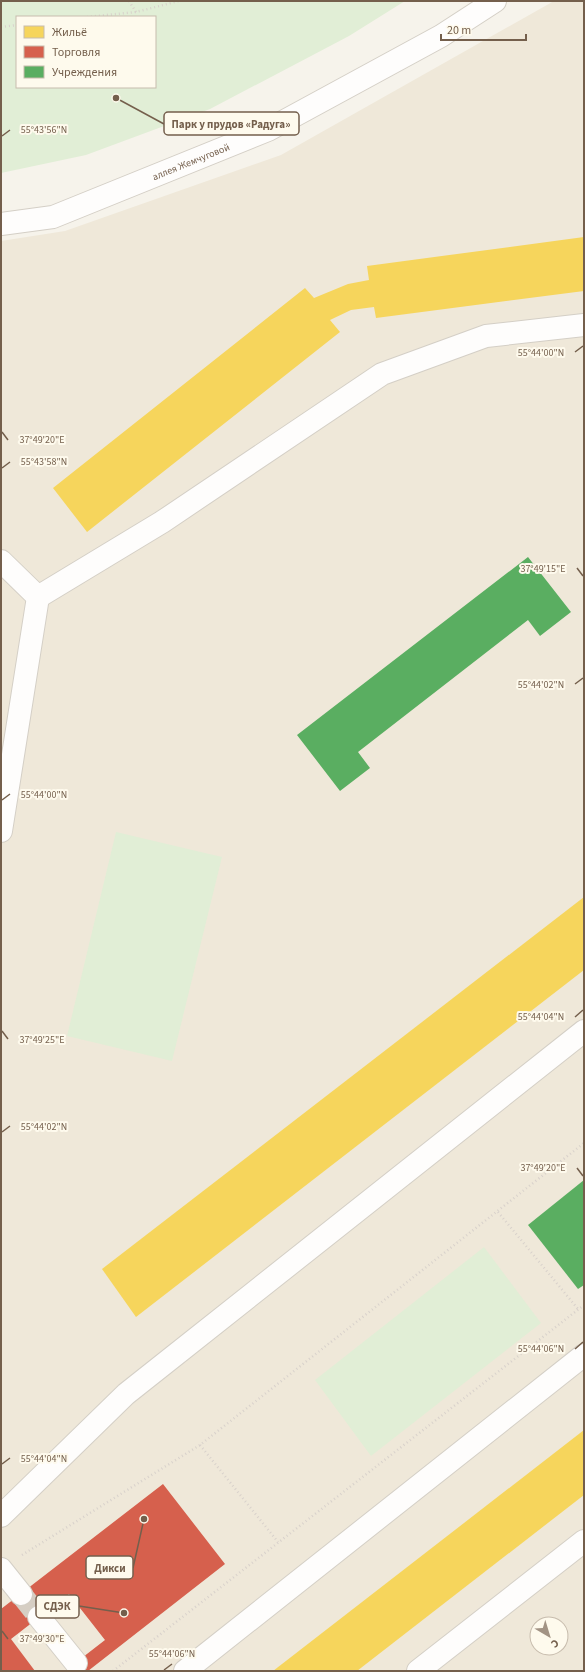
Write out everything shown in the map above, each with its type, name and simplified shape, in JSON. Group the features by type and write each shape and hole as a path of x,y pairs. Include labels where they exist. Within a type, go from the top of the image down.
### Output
{"street":[{"name":"аллея Жемчуговой","path":"1,224 53,217 268,130 441,36 495,1"},
{"path":"1,831 38,597 162,522 382,374 486,336 584,324"},
{"path":"1,561 38,597"},
{"path":"1,1516 126,1394 584,1031"},
{"path":"185,1671 584,1355"},
{"path":"418,1671 584,1541"},
{"path":"1,1569 21,1594"},
{"path":"39,1617 76,1663"}],"path":[{"path":"129,1 136,12"},
{"path":"97,16 136,12 179,1"},
{"path":"1,27 16,25"},
{"path":"1,1569 200,1445 584,1143"},
{"path":"498,1212 578,1310"},
{"path":"113,1671 584,1304"},
{"path":"200,1445 278,1542"}],"shaded area":[{"path":"554,1 584,1 584,1671 1,1671 1,241 65,231 281,155"}],"green space":[{"path":"1,1 405,1 349,36 210,109 86,155 1,173"},
{"path":"116,832 222,857 172,1061 67,1036"},
{"path":"484,1247 541,1323 371,1456 315,1380"}],"building: Жильё":[{"path":"584,237 584,291 376,318 374,307 351,310 330,320 340,332 87,532 53,488 305,288 314,298 348,284 369,280 367,266"},
{"path":"584,897 584,970 136,1317 102,1269"},
{"path":"584,1430 584,1495 357,1671 273,1671"}],"building: Торговля":[{"path":"163,1484 225,1564 88,1671 65,1671 105,1640 69,1594 11,1639 35,1671 1,1671 1,1609"}],"building: Учреждения":[{"path":"528,557 571,612 540,636 528,620 358,752 370,768 340,791 297,735"},
{"path":"584,1180 584,1285 578,1289 528,1225"}],"tunnel":[{"path":"21,1594 39,1617"}],"place":[{"name":"Парк у прудов «Радуга»","path":"116,98"},
{"name":"Дикси","path":"144,1519"},
{"name":"СДЭК","path":"124,1613"}]}
